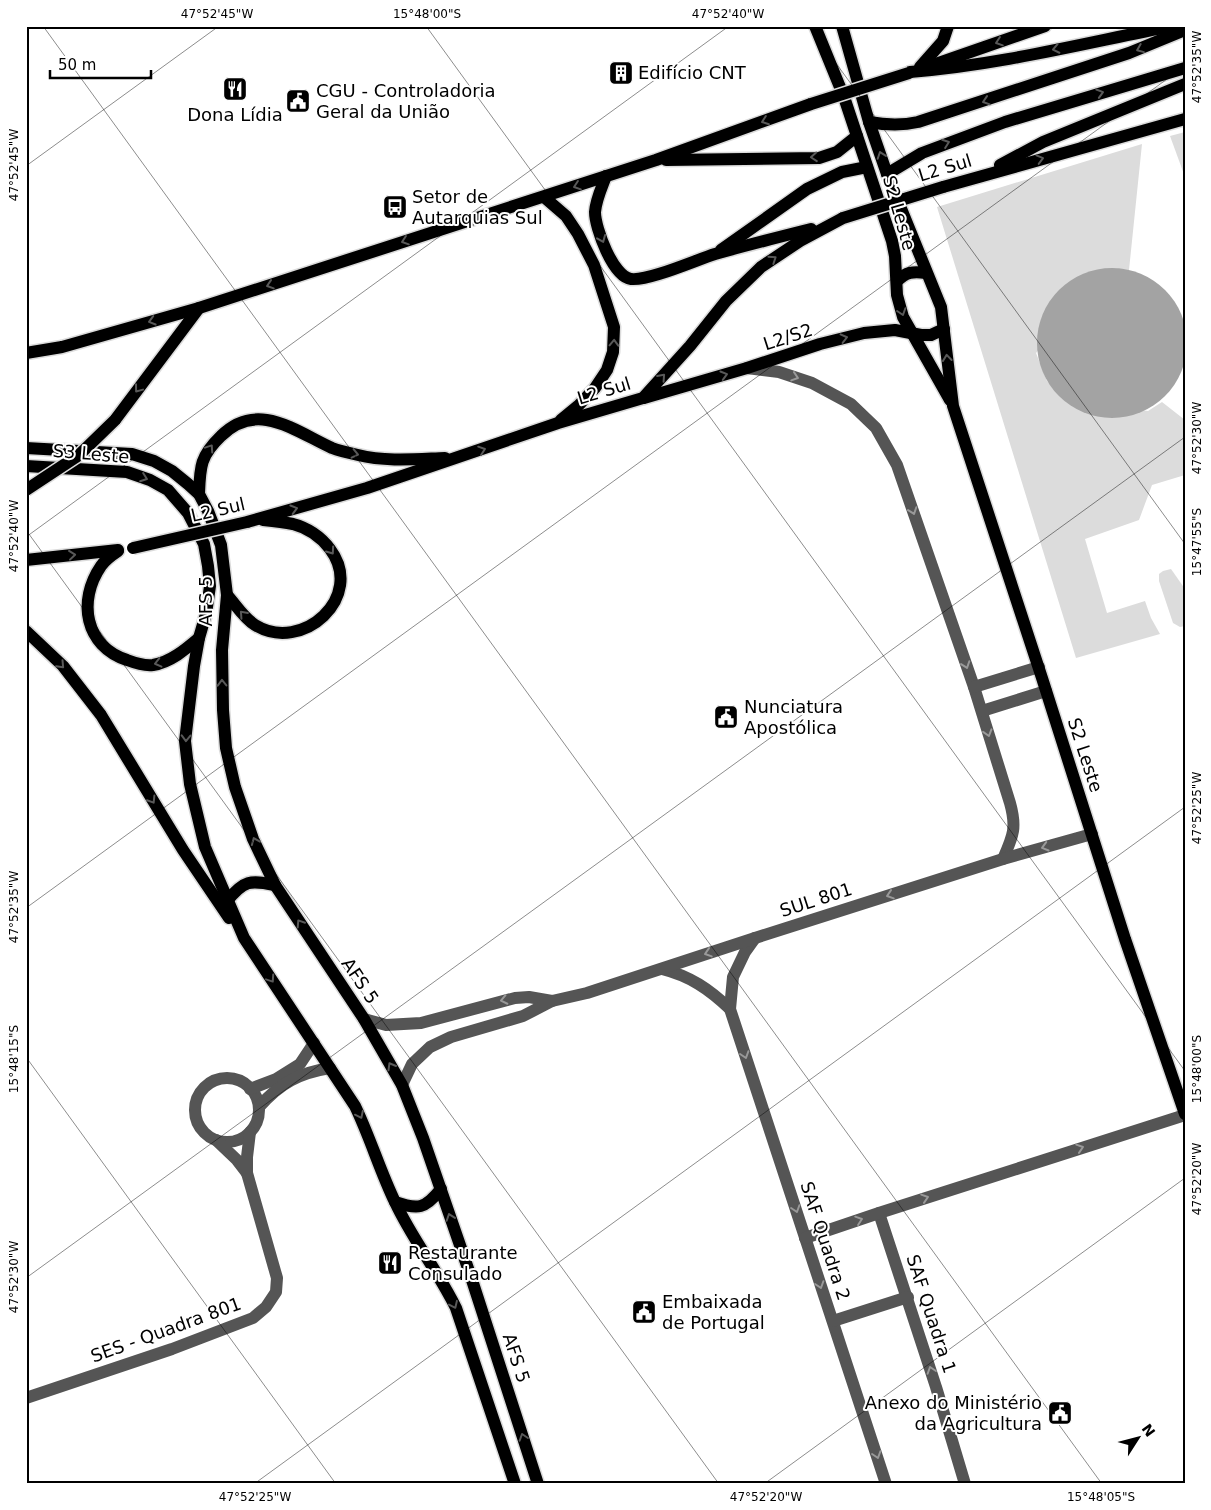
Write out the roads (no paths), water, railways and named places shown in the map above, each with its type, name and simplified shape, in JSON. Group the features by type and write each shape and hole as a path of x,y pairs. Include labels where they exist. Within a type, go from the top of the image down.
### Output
{"main road":[{"name":"S2 Leste","path":"815,26 844,97 892,241 897,295 903,317 953,406 1039,667 1125,939 1185,1114"},
{"name":"S2 Leste","path":"842,26 869,122 887,174 941,307 953,406"},
{"path":"912,72 931,56 943,41 948,26"},
{"path":"26,353 62,347 199,308 656,160 810,104 912,72 1045,26"},
{"path":"912,72 994,62 1172,26"},
{"path":"869,122 889,126 918,122 1130,53 1185,30"},
{"path":"887,174 922,152 1005,122 1185,68"},
{"path":"980,175 1043,142 1185,84"},
{"name":"L2 Sul","path":"26,560 133,548 252,521 367,488 558,423 643,398 690,346 726,300 761,267 800,241 838,221 980,175 1185,120"},
{"path":"656,160 819,158 837,152 857,136"},
{"path":"715,254 807,190 842,172 867,167"},
{"path":"606,176 598,196 595,213 600,235 615,268 631,279 648,277 715,254 838,221"},
{"path":"544,197 566,216 578,234 594,265 614,327 613,352 607,370 595,388 558,423"},
{"path":"897,281 904,274 914,271 926,273"},
{"path":"26,490 79,454 115,420 199,308"},
{"name":"L2/S2","path":"643,398 747,368 820,344 864,334 896,330 931,335 944,329"},
{"path":"199,494 200,467 210,447 226,430 251,419 271,420 290,427 334,449 360,456 399,459 459,458"},
{"name":"S3 Leste","path":"26,448 132,454 154,461 172,471 199,494"},
{"name":"S3 Leste","path":"26,466 127,472 150,480 168,490 188,513 204,544 210,586 206,614 199,638"},
{"name":"AFS 5","path":"199,494 208,511 221,545 227,595 222,650 223,710 226,748 235,787 253,839 275,885 364,1020 402,1085 441,1189 538,1484"},
{"path":"227,595 246,618 256,626 270,632 284,633 302,630 318,621 330,610 338,596 341,583 340,569 336,557 317,535 294,524 252,521"},
{"path":"118,550 102,564 93,579 87,602 89,626 101,645 118,657 138,664 152,665 168,661 199,638"},
{"path":"26,631 63,666 101,714 183,850 244,938"},
{"name":"AFS 5","path":"199,638 188,707 185,741 190,784 205,847 244,938 359,1113 395,1202 409,1229 444,1282 456,1308 515,1484"},
{"path":"227,901 242,885 251,882 275,885"},
{"path":"395,1202 409,1207 421,1208 432,1200 441,1189"}],"street":[{"path":"747,368 779,372 812,383 851,404 876,428 897,465 974,686 1015,820 1013,837 1003,859"},
{"path":"974,686 1039,667"},
{"path":"982,711 1046,691"},
{"name":"SUL 801","path":"402,1085 412,1064 430,1047 451,1037 523,1016 552,1002 587,993 1003,859 1092,834"},
{"name":"SAF Quadra 2","path":"755,938 745,952 734,977 730,1008 886,1484"},
{"path":"662,969 680,974 697,982 714,993 730,1008"},
{"name":"SUL 801","path":"364,1020 386,1025 421,1023 515,998 529,997 552,1002"},
{"path":"476,1008 482,1028"},
{"path":"250,1089 276,1080 300,1064 314,1043"},
{"path":"259,1107 279,1088 296,1077 310,1071 330,1068"},
{"path":"226,1078 246,1084 258,1101 259,1107 257,1121 250,1132 237,1141 226,1142 208,1136 197,1122 195,1113 200,1094 206,1086 216,1080 226,1078"},
{"path":"805,1238 1185,1114"},
{"name":"SES - Quadra 801","path":"26,1398 172,1349 252,1318 266,1307 276,1292 277,1278 247,1173 250,1132"},
{"name":"SES - Quadra 801","path":"216,1140 247,1173"},
{"name":"SAF Quadra 1","path":"879,1213 908,1297 965,1484"},
{"path":"833,1321 908,1297"}],"place":[{"name":"Edifício CNT","path":"621,73"},
{"name":"Dona Lídia","path":"235,89"},
{"name":"CGU - Controladoria Geral da União","path":"298,101"},
{"name":"Setor de Autarquias Sul","path":"395,207"},
{"name":"Nunciatura Apostólica","path":"726,717"},
{"name":"Restaurante Consulado","path":"390,1263"},
{"name":"Embaixada de Portugal","path":"644,1312"},
{"name":"Anexo do Ministério da Agricultura","path":"1060,1413"}]}
